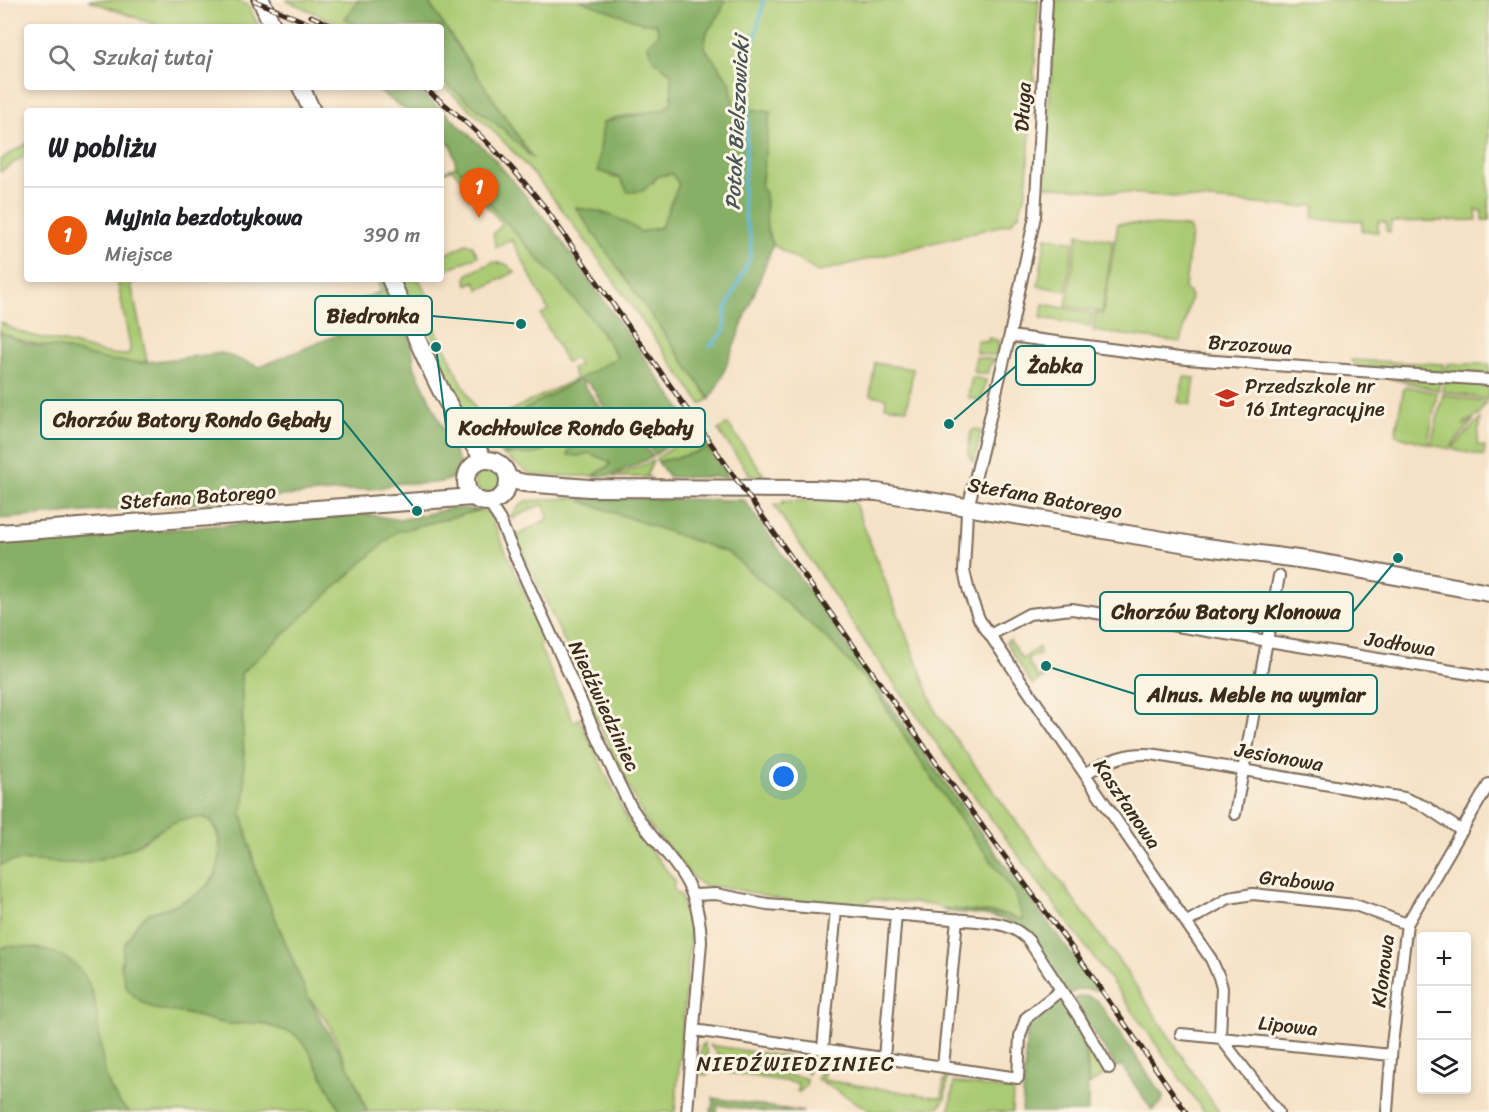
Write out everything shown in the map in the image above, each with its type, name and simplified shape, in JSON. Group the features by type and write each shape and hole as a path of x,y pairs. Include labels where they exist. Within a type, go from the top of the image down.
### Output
{"street":[{"path":"261,0 272,24"},
{"name":"Długa","path":"1010,336 1035,216 1047,0"},
{"path":"302,90 311,108"},
{"path":"391,282 487,489"},
{"path":"968,506 1010,336"},
{"name":"Brzozowa","path":"1010,336 1186,359 1489,380"},
{"path":"438,382 474,446 485,460"},
{"path":"485,460 499,462 507,472 487,489 476,462 485,460"},
{"name":"Stefana Batorego","path":"0,533 398,501 450,489 487,489 524,483 589,488 858,490 968,506 1199,546 1302,559 1489,593"},
{"name":"Niedźwiedziniec","path":"487,489 624,792 641,823 676,863 694,895 701,942 687,1112"},
{"name":"Kasztanowa","path":"968,506 964,571 975,610 1211,959 1219,977 1223,997 1220,1037"},
{"path":"1235,814 1279,576"},
{"name":"Jodłowa","path":"990,635 1029,614 1072,609 1489,677"},
{"name":"Jesionowa","path":"1085,774 1114,758 1140,753 1404,798 1426,807 1462,831"},
{"name":"Klonowa","path":"1387,1112 1391,1055 1407,924 1489,784"},
{"path":"694,895 716,894 767,904 995,922 1009,926 1029,941 1109,1068"},
{"name":"Grabowa","path":"1187,922 1229,898 1253,894 1354,905 1407,924"},
{"path":"823,1048 836,910"},
{"path":"884,1058 896,914"},
{"path":"944,1067 957,919"},
{"path":"694,1030 1018,1078 1020,1036 1026,1018 1061,990"},
{"name":"Lipowa","path":"1181,1034 1391,1055"},
{"path":"1220,1037 1278,1112"}],"green space":[{"path":"88,0 236,0 248,5 258,24 154,24"},
{"path":"286,0 359,0 345,19 355,24 339,24"},
{"path":"359,0 427,0 443,24 355,24 345,19"},
{"path":"427,0 579,0 643,22 656,23 659,34 655,61 671,73 672,101 665,109 603,122 611,177 652,184 658,176 673,174 679,184 661,227 640,232 610,215 577,209 710,399 701,404 577,229 515,153 444,88 444,82 503,129 530,154"},
{"path":"579,0 725,0 721,12 707,32 704,47 730,82 734,107 770,112 761,187 765,193 767,230 773,245 721,379 710,399 576,208 610,215 641,232 661,227 679,184 672,174 658,176 643,191 628,192 620,178 598,171 603,122 665,109 672,101 671,73 655,61 647,45 659,34 656,23 643,23"},
{"path":"725,0 1039,0 1026,193 1019,214 1011,223 818,272 773,245 767,230 765,193 761,187 770,112 734,107 730,82 704,47 707,32 721,12"},
{"path":"1055,0 1489,0 1489,220 1482,220 1482,211 1476,210 1477,220 1391,222 1390,232 1386,231 1386,222 1378,222 1378,232 1362,231 1362,221 1313,218 1315,206 1312,205 1303,207 1271,205 1045,186"},
{"path":"444,26 533,159 503,129 444,82"},
{"path":"377,90 417,90 440,108 403,108"},
{"path":"444,111 490,154 552,227 684,414 676,422 671,442 655,455 639,435 604,407 590,384 580,381 610,417 598,418 576,428 539,453 502,454 488,442 492,428 618,357 593,320 456,166 452,146 444,139"},
{"path":"24,145 24,156 0,172 0,160"},
{"path":"456,166 593,320 618,358 492,428 495,418 576,379 572,369 579,365 575,358 566,362 541,315 548,310 512,240 496,247 493,234 503,224 452,169 444,172"},
{"path":"1118,223 1189,227 1191,233 1185,288 1191,296 1181,342 1093,331 1095,313 1103,314"},
{"path":"1078,234 1113,240 1102,312 1066,306"},
{"path":"1046,237 1074,242 1066,291 1038,286"},
{"path":"466,244 472,245 478,256 444,271 444,255"},
{"path":"493,262 506,264 515,272 479,290 475,281 467,285 468,274"},
{"path":"118,282 131,282 147,361 125,362 103,359 29,342 0,332 0,322 35,336 106,353 127,355 130,346"},
{"path":"377,282 384,282 412,342 414,366 459,462 458,471 453,477 438,483 400,483 380,488 0,519 0,332 27,344 59,348 108,360 139,363 222,353 260,367 349,330 362,299 381,291"},
{"path":"403,282 421,282 433,306 426,310 452,366 479,416 487,413 490,420 484,438 476,435 461,411 435,340 423,324"},
{"path":"1043,304 1092,313 1090,326 1041,318"},
{"path":"989,338 999,341 996,356 976,353 977,340 987,342"},
{"path":"976,357 995,360 989,366 987,374 973,372"},
{"path":"1351,360 1443,364 1443,372 1356,366"},
{"path":"875,363 913,369 907,409 885,406 886,398 870,395"},
{"path":"1448,364 1489,364 1489,374 1446,372"},
{"path":"972,377 986,380 981,401 968,397"},
{"path":"1184,377 1195,378 1191,405 1178,402"},
{"path":"1388,378 1439,382 1440,383 1438,390"},
{"path":"1444,382 1489,385 1487,400 1442,391"},
{"path":"1406,386 1437,393 1428,444 1395,435"},
{"path":"1443,394 1486,403 1478,416 1465,422 1464,425 1474,420 1451,449 1431,445"},
{"path":"604,416 610,417 620,426 617,430 585,438 570,448 578,456 590,453 610,462 610,465 593,476 533,476 502,454 536,453 562,436"},
{"path":"1480,419 1477,445 1485,447 1484,456 1454,450 1454,446"},
{"path":"728,424 764,476 751,476 718,430"},
{"path":"620,426 637,438 653,457 610,476 593,476 610,465 610,462 590,453 578,456 568,455 570,447 576,442 608,434"},
{"path":"975,429 981,431 974,462 969,456 968,448 971,432"},
{"path":"695,431 708,448 658,462 656,459"},
{"path":"708,448 727,477 669,477 658,462 694,453"},
{"path":"653,461 647,475 650,477 613,477"},
{"path":"487,469 495,473 499,481 495,489 487,493 479,489 475,481 479,473"},
{"path":"586,498 581,501 729,553 830,641 873,688 947,801 1015,893 1023,920 1004,914 871,899 861,906 786,901 730,888 704,886 694,879 645,820 589,703 597,696 599,687 586,666 576,667 516,536 549,518 543,504 511,519 511,515 525,501"},
{"path":"588,498 744,500 979,830 1098,990 1080,989 1068,994 1022,929 1014,924 995,917 947,912 941,908 1004,914 1023,920 1015,893 947,801 873,688 830,641 729,553 581,501"},
{"path":"782,501 854,501 937,714 1122,965 1219,1112 1204,1112 1112,982 964,782 865,642 774,505 784,504"},
{"path":"452,508 480,510 396,532 241,673 245,794 242,813 256,872 307,995 353,1075 367,1112 341,1112 307,1047 293,1033 260,1023 227,1024 189,1014 154,1009 136,998 126,987 121,966 124,945 138,922 149,913 176,905 192,897 216,876 220,857 220,841 217,830 209,819 179,820 128,850 89,862 28,860 0,865 0,543 365,514 400,520"},
{"path":"482,510 489,513 545,640 539,646 574,723 579,718 629,823 676,882 673,885 676,894 680,894 690,931 690,942 675,1112 367,1112 327,1021 307,995 256,871 242,813 245,794 241,673 396,531"},
{"path":"1010,640 1022,659 1039,647 1040,655 1028,658 1030,665 1038,678 1048,673 1048,675 1032,685 1006,642"},
{"path":"192,817 209,819 214,828 219,844 218,867 213,878 196,894 149,913 173,1011 227,1024 260,1023 294,1033 307,1047 341,1112 129,1112 114,1095 105,1074 94,1004 87,983 73,966 50,953 18,947 0,949 0,865 29,860 78,863 101,859 139,844 170,824"},
{"path":"7,946 49,951 75,965 89,985 96,1010 103,1065 112,1091 129,1112 0,1112 0,949"},
{"path":"1086,996 1097,1000 1163,1096 1162,1102 1152,1110 1121,1065 1116,1067 1073,1000"},
{"path":"1055,1001 1064,1004 1083,1043 1087,1068 1088,1112 1022,1112 1027,1027 1033,1017"},
{"path":"1076,1021 1107,1073 1089,1085 1087,1056"},
{"path":"704,1043 709,1060 713,1063 758,1072 801,1077 807,1079 806,1086 799,1092 797,1091 798,1083 710,1070 708,1075 703,1075 699,1070 701,1047"},
{"path":"710,1045 801,1059 803,1051 809,1058 808,1074 798,1066 781,1070 748,1068 730,1062"},
{"path":"824,1072 823,1080 942,1098 944,1080 948,1076 945,1099 939,1107 872,1112 817,1079 819,1073"},
{"path":"954,1082 1008,1090 1010,1082 1013,1090 1012,1112 949,1112"},
{"path":"713,1098 804,1112 766,1112 718,1105 717,1112 710,1112 714,1102"}],"waterway":[{"name":"Potok Bielszowicki","path":"710,346 724,332 726,309 750,258 751,239 746,222 743,195 753,45 764,0"}],"railway":[{"path":"253,0 310,24"},
{"path":"311,16 328,24"},
{"path":"426,90 487,142 543,205 939,767 1075,952 1186,1112"}],"place":[{"name":"Myjnia bezdotykowa","path":"479,218"},
{"name":"Biedronka","path":"521,324"},
{"name":"Kochłowice Rondo Gębały","path":"436,347"},
{"name":"Przedszkole nr 16 Integracyjne","path":"1227,398"},
{"name":"Żabka","path":"949,424"},
{"name":"Chorzów Batory Rondo Gębały","path":"417,511"},
{"name":"Chorzów Batory Klonowa","path":"1398,558"},
{"name":"Alnus. Meble na wymiar","path":"1046,666"}],"district":[{"name":"NIEDŹWIEDZINIEC","path":"796,1064"}]}
